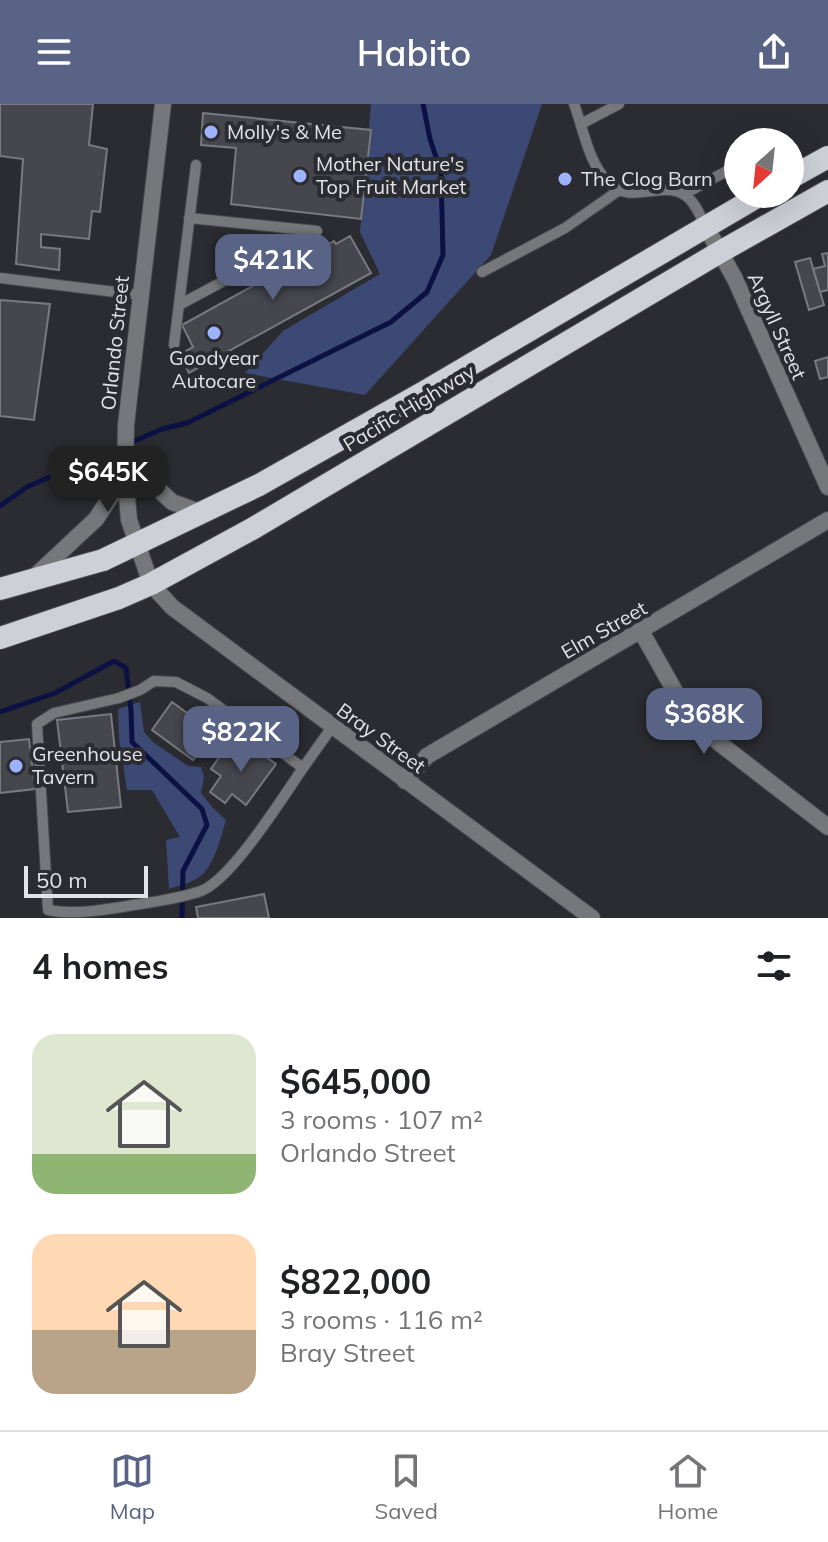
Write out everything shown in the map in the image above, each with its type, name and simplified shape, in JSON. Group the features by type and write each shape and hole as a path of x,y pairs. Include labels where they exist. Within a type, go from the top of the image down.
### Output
{"highway":[{"path":"804,170 828,157"},
{"name":"Pacific Highway","path":"0,638 119,598 151,584 252,529 828,191"},
{"name":"Pacific Highway","path":"0,589 103,560 259,485 738,208"}],"street":[{"name":"Orlando Street","path":"151,584 128,513 126,425 163,104"},
{"name":"Argyll Street","path":"706,227 735,279 827,483"},
{"path":"28,582 96,519 125,466 172,502 202,513"},
{"name":"Elm Street","path":"405,781 427,756 828,520"},
{"name":"Bray Street","path":"151,584 172,607 405,781 573,912 592,918"},
{"path":"641,631 677,695 714,739 828,827"}],"lane":[{"path":"574,104 597,168 608,183 618,191 631,194 659,190 684,194 695,206 706,227"},
{"path":"581,124 619,104"},
{"path":"174,345 196,165"},
{"path":"684,194 724,173"},
{"path":"482,272 565,228 618,191"},
{"path":"179,305 317,231 189,218"},
{"path":"0,278 140,295"},
{"path":"303,768 207,698 176,682 154,681 119,698 54,713 37,724 47,914 164,900 204,890 223,875 252,841 332,727"}],"shaded area":[{"path":"371,104 542,104 491,255 365,395 245,373 283,331 380,274 360,232"},
{"path":"140,702 144,732 153,742 188,766 201,767 204,777 201,793 226,820 215,855 204,873 169,889 166,840 180,837 152,790 127,790 118,709"}],"building":[{"path":"0,104 93,104 89,145 107,149 100,212 92,211 89,239 41,234 41,247 60,249 59,270 16,264 23,159 0,156"},
{"name":"Mother Nature's Top Fruit Market","path":"203,113 371,130 361,219 231,204 236,148 201,145"},
{"path":"350,236 371,273 189,373 179,355 193,347 182,325 334,241 336,244"},
{"path":"828,253 828,290 820,292 813,269 825,266 822,254"},
{"path":"810,258 824,305 809,310 795,262"},
{"path":"0,300 50,304 34,420 0,416"},
{"path":"828,357 828,377 820,379 815,361"},
{"path":"172,702 213,732 193,760 152,730"},
{"path":"111,714 121,807 68,812 57,720"},
{"name":"Greenhouse Tavern","path":"29,739 35,789 0,793 0,742"},
{"path":"245,742 276,764 246,805 232,794 225,803 210,792 221,776 211,769 224,750 234,757"},
{"path":"264,894 269,918 198,918 196,907"}],"waterway":[{"path":"130,443 162,429 187,423 391,322 427,292 443,255 441,172 423,104"},
{"path":"0,506 27,487 121,446"},
{"path":"0,712 55,693 114,661 126,668 132,742 202,809 207,825 183,871 182,918"}],"place":[{"name":"Molly's & Me","path":"211,132"},
{"name":"Mother Nature's Top Fruit Market","path":"300,176"},
{"name":"The Clog Barn","path":"565,179"},
{"name":"Goodyear Autocare","path":"214,333"},
{"name":"Greenhouse Tavern","path":"16,766"}]}
